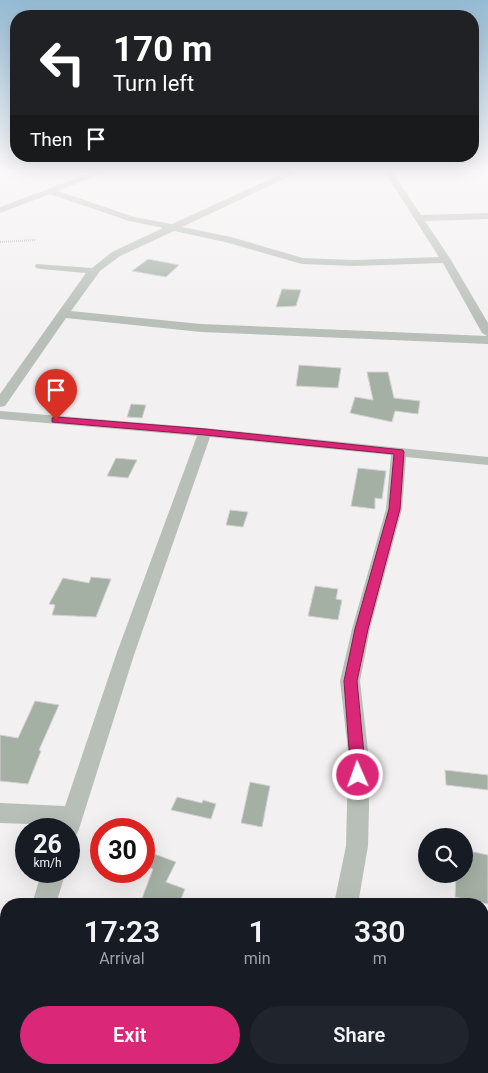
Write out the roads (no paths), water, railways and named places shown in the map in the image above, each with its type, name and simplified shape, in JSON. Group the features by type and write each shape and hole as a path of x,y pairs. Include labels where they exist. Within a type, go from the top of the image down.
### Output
{"street":[{"path":"142,221 227,239 288,258 310,262 354,263 446,260"},
{"path":"0,403 94,271 116,254 188,221"},
{"path":"421,221 446,260 488,334"},
{"path":"40,266 94,271"},
{"path":"65,314 201,328 488,334"},
{"path":"0,415 205,432 488,461"},
{"path":"71,818 125,655 205,432"},
{"path":"347,898 357,846 358,807 358,751 350,681 394,509 399,452"},
{"path":"0,813 39,818"},
{"path":"46,898 50,883"}]}
